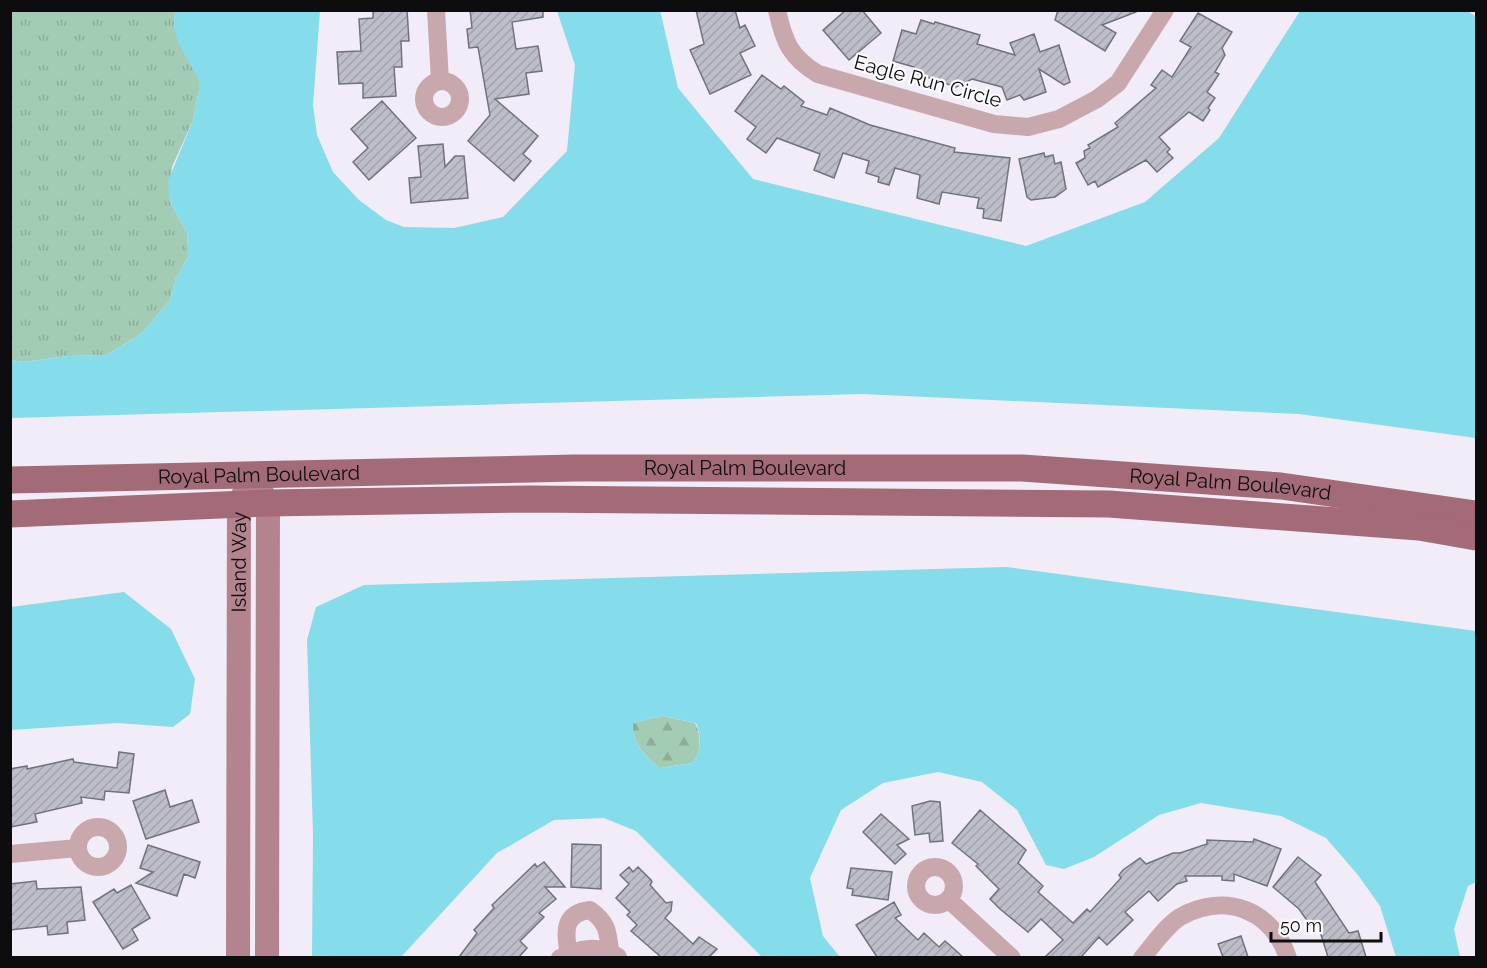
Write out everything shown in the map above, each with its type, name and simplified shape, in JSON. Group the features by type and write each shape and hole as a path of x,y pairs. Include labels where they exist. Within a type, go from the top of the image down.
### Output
{"main road":[{"name":"Royal Palm Boulevard","path":"10,480 575,468 1022,468 1281,486 1476,514"},
{"name":"Royal Palm Boulevard","path":"10,514 268,503 529,499 1109,504 1419,527 1476,537"}],"street":[{"path":"436,10 440,81"},
{"name":"Eagle Run Circle","path":"777,10 788,47 802,64 818,74 994,124 1028,127 1059,119 1097,99 1118,83 1165,10"},
{"name":"Island Way","path":"252,476 268,503 267,957"},
{"name":"Island Way","path":"238,957 238,504 252,476"},
{"path":"10,854 78,848"},
{"path":"949,900 1012,957"},
{"path":"1142,957 1179,918 1208,906 1238,905 1269,924 1283,942 1288,957"},
{"path":"590,910 603,919 608,928 614,954 588,948 565,955 564,932 569,919 579,911 590,910"}],"green space":[{"path":"10,11 175,11 174,27 199,80 193,120 172,167 169,200 187,233 188,257 176,278 170,300 142,333 107,355 68,356 23,362 11,360"},
{"path":"663,716 695,723 700,744 698,754 692,763 660,768 640,749 634,736 633,723"}],"water":[{"path":"660,10 678,88 753,179 1026,246 1145,202 1219,138 1300,11 1468,11 1476,17 1476,438 1299,414 862,394 11,418 11,360 23,362 68,356 107,355 142,333 170,300 176,278 188,257 187,233 169,200 168,181 193,120 199,80 178,43 174,27 175,11 320,11 313,105 317,135 333,172 359,200 386,220 404,227 454,228 503,217 567,151 575,65 557,11"},
{"path":"1007,567 1476,631 1476,882 1468,886 1454,929 1460,957 1396,957 1380,906 1358,875 1326,838 1281,816 1201,803 1159,815 1094,857 1064,869 1046,865 1017,810 982,782 938,772 883,783 841,810 810,878 823,936 840,957 762,957 636,831 604,818 554,820 497,853 401,957 312,957 313,834 307,640 316,607 364,585","holes":["663,716 696,723 700,744 698,754 692,763 660,768 640,749 634,736 633,723"]},
{"path":"124,592 171,629 195,679 190,714 173,727 117,723 11,730 11,607"}],"building":[{"path":"373,10 407,10 409,41 401,41 402,67 394,67 396,96 363,98 363,83 339,84 337,52 361,51 359,19 373,18"},
{"path":"470,10 543,10 543,17 512,22 516,49 538,46 542,71 526,73 529,94 495,99 538,136 523,154 531,161 514,181 468,141 490,115 478,47 469,48 467,29 472,28"},
{"path":"696,10 735,10 740,28 745,25 755,46 740,53 751,75 710,94 690,50 704,44"},
{"path":"846,10 862,10 881,33 849,60 823,30"},
{"path":"1058,10 1136,10 1136,12 1102,25 1116,33 1105,51 1055,20"},
{"path":"1198,13 1232,32 1222,48 1225,55 1215,72 1219,74 1207,92 1215,98 1203,121 1189,112 1159,137 1170,149 1167,152 1173,158 1157,172 1146,160 1098,187 1095,181 1088,185 1076,163 1085,158 1084,151 1090,148 1088,145 1118,127 1115,123 1156,88 1151,85 1162,70 1172,77 1191,47 1180,41"},
{"path":"921,20 980,35 977,44 1015,55 1010,43 1034,34 1040,52 1059,45 1070,82 1064,85 1039,69 1046,92 1024,100 1020,95 1007,100 1002,87 972,79 956,87 912,72 914,67 893,61 902,30 916,34"},
{"path":"762,75 781,89 784,86 804,102 801,106 827,115 830,108 870,125 955,148 954,152 1010,158 1001,221 983,218 984,209 977,208 979,198 942,192 939,204 917,198 920,175 895,168 889,185 878,182 879,177 866,173 869,161 843,153 834,178 814,170 820,154 777,138 766,153 747,139 756,127 735,111"},
{"path":"382,101 416,138 369,180 353,162 368,148 351,129"},
{"path":"443,144 445,167 455,156 464,156 468,198 411,203 409,178 421,177 418,146"},
{"path":"1044,153 1045,157 1053,155 1055,164 1061,162 1066,189 1055,197 1031,200 1027,197 1019,159"},
{"path":"119,752 134,754 129,793 105,791 104,800 81,797 82,803 35,814 37,822 10,827 10,769 27,766 27,769 73,759 74,762 117,768"},
{"path":"165,790 170,807 192,800 199,822 146,839 133,801"},
{"path":"930,801 940,802 943,841 930,842 929,833 915,835 912,806"},
{"path":"980,810 1026,850 1018,863 1043,886 1038,892 1073,923 1087,909 1090,912 1121,878 1119,875 1123,870 1140,858 1146,864 1173,853 1207,844 1207,840 1253,842 1254,839 1281,849 1267,886 1234,874 1234,881 1222,880 1222,876 1185,876 1187,881 1177,884 1158,901 1149,891 1125,912 1133,920 1107,945 1099,937 1081,957 1045,957 1063,940 1041,919 1028,932 1000,909 990,899 999,889 976,866 978,864 952,843"},
{"path":"881,814 909,839 897,845 906,854 895,864 863,832"},
{"path":"572,844 601,845 601,889 571,887"},
{"path":"148,845 200,862 195,878 184,874 177,896 136,883 153,872 140,868"},
{"path":"1298,857 1321,875 1315,882 1349,933 1358,931 1366,957 1328,957 1317,922 1311,926 1299,909 1273,887"},
{"path":"544,862 565,887 545,887 556,899 539,913 544,917 520,941 527,948 519,957 459,957 477,933 474,930 494,908 492,905 535,864 537,867"},
{"path":"629,867 633,872 638,867 651,880 650,885 666,903 672,902 671,911 665,918 693,944 699,937 717,949 709,957 661,957 631,931 637,925 627,915 630,912 616,898 629,884 620,875"},
{"path":"851,868 892,872 888,900 852,895 853,889 847,888"},
{"path":"36,881 37,889 81,887 85,920 67,922 68,933 48,935 47,926 10,930 10,884"},
{"path":"131,885 150,918 132,929 138,940 123,949 93,902 114,889 117,893"},
{"path":"894,902 901,915 895,918 918,940 924,933 939,947 945,941 963,957 877,957 856,925"},
{"path":"1241,936 1248,957 1223,957 1218,944"}]}
